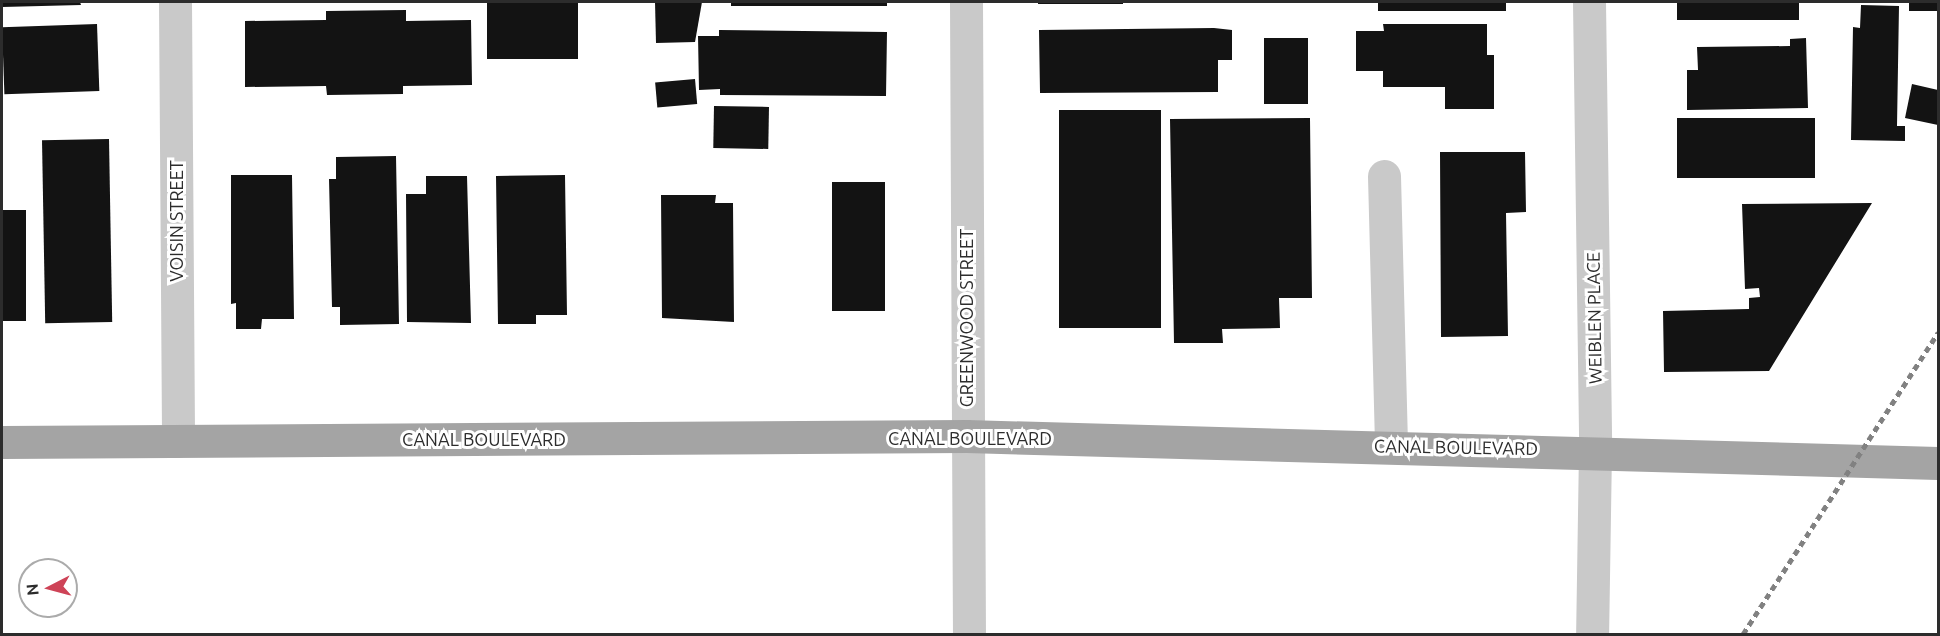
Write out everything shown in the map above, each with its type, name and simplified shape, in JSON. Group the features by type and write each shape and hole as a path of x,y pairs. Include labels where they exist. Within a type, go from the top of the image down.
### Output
{"main road":[{"name":"CANAL BOULEVARD","path":"2,442 966,436 1595,450 1938,463"}],"street":[{"name":"VOISIN STREET","path":"175,2 178,441"},
{"name":"GREENWOOD STREET","path":"966,2 966,436 969,634"},
{"name":"WEIBLEN PLACE","path":"1589,2 1595,450 1592,634"},
{"path":"1384,176 1391,446"}],"building":[{"path":"2,2 80,2 81,5 2,7"},
{"path":"487,2 578,2 578,59 487,59"},
{"path":"655,2 702,2 695,42 656,43"},
{"path":"731,2 887,2 887,6 731,6"},
{"path":"1038,2 1123,2 1123,4 1038,4"},
{"path":"1378,2 1506,2 1506,11 1378,11"},
{"path":"1677,2 1799,2 1799,20 1677,20"},
{"path":"1909,2 1938,2 1938,11 1909,11"},
{"path":"1861,5 1899,6 1897,126 1905,126 1905,141 1851,140 1853,27 1860,28"},
{"path":"406,10 406,21 471,20 472,85 403,86 403,94 327,95 326,86 245,87 245,21 326,20 326,11"},
{"path":"97,24 99,91 4,94 2,27"},
{"path":"1383,24 1487,24 1487,55 1494,55 1494,109 1445,109 1445,87 1383,87 1383,71 1356,71 1356,31 1384,31"},
{"path":"1214,28 1232,30 1232,60 1218,60 1218,92 1040,93 1039,30"},
{"path":"719,30 887,32 886,96 720,95 720,89 699,90 698,36 719,36"},
{"path":"1264,38 1308,38 1308,104 1264,104"},
{"path":"1806,38 1808,108 1687,110 1687,70 1698,70 1697,47 1790,46 1790,39"},
{"path":"695,79 697,104 657,107 655,82"},
{"path":"1912,84 1938,90 1938,125 1905,118"},
{"path":"714,106 769,107 768,149 713,148"},
{"path":"1059,110 1161,110 1161,328 1059,328"},
{"path":"1310,118 1312,298 1279,298 1280,328 1222,329 1223,343 1174,343 1170,119"},
{"path":"1677,118 1815,118 1815,178 1677,178"},
{"path":"109,139 112,322 45,323 42,140"},
{"path":"1440,152 1525,152 1526,212 1506,213 1508,336 1441,337"},
{"path":"396,156 399,324 340,325 340,307 332,307 329,179 336,179 336,157"},
{"path":"231,175 292,175 294,319 262,319 261,329 236,329 236,303 231,304"},
{"path":"565,175 567,315 536,315 536,324 498,324 496,176"},
{"path":"426,176 467,176 471,323 407,322 406,194 426,194"},
{"path":"832,182 885,182 885,311 832,311"},
{"path":"661,195 716,195 715,203 733,203 734,322 662,318"},
{"path":"1872,203 1769,371 1664,372 1663,311 1749,309 1749,298 1760,297 1759,288 1745,289 1742,204"},
{"path":"2,210 26,210 26,321 2,321"}],"railway":[{"path":"1743,634 1938,333"}]}
